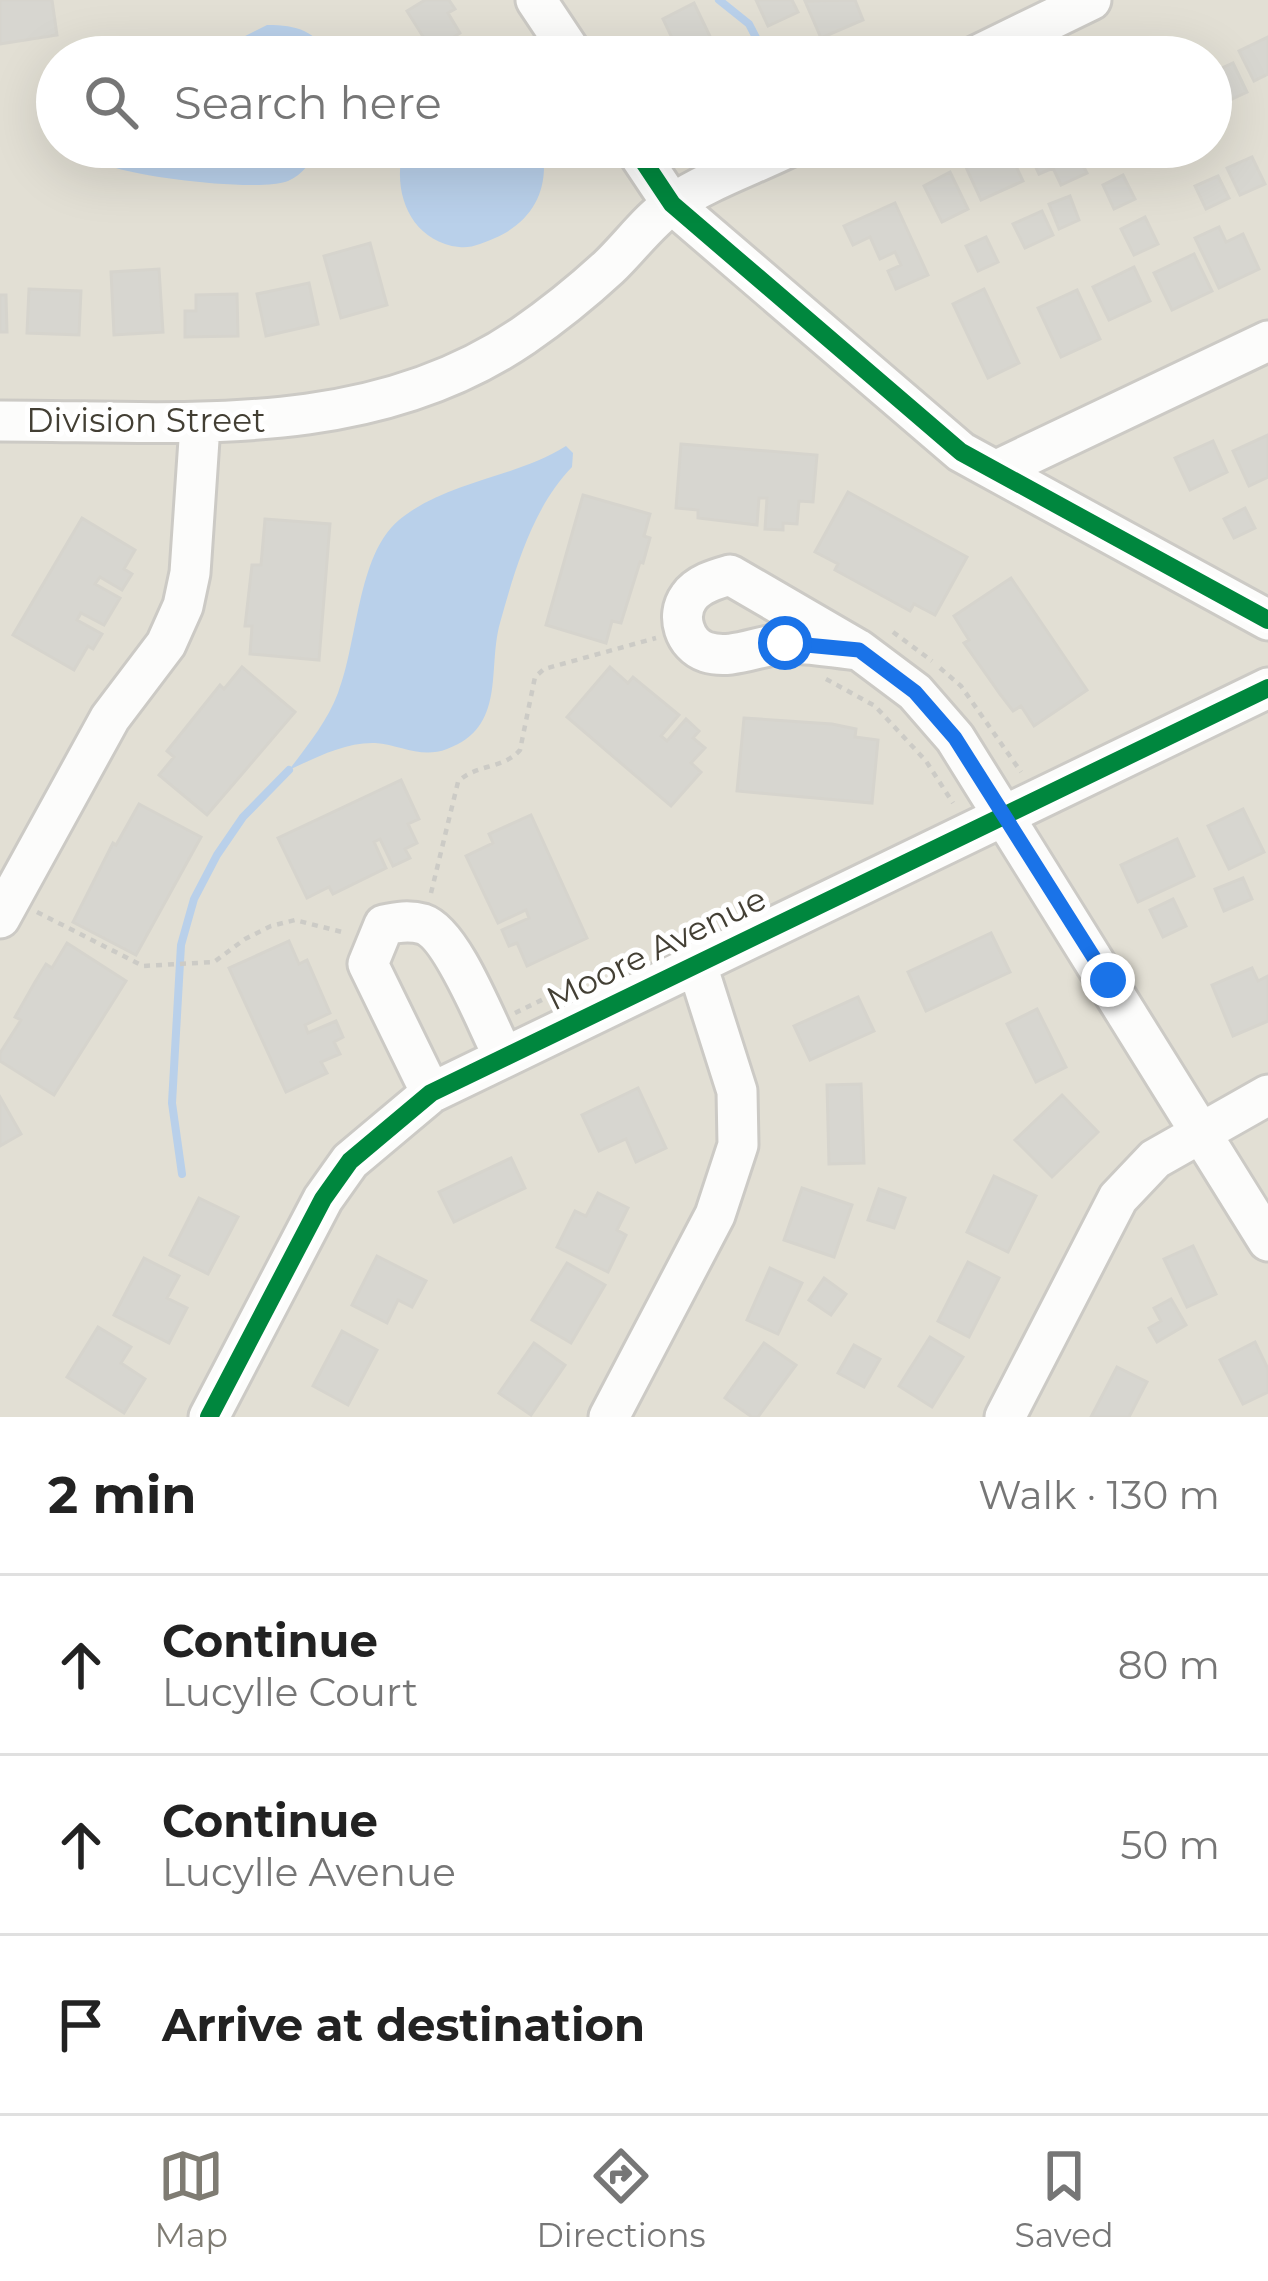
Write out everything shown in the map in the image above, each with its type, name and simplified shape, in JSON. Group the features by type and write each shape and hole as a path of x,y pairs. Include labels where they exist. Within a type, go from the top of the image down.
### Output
{"street":[{"path":"536,0 560,36"},
{"path":"1017,36 1091,0"},
{"path":"648,168 672,204 961,452 1268,620"},
{"name":"Division Street","path":"0,421 200,425 350,408 462,370 538,324 604,272 672,204 746,168"},
{"path":"997,470 1268,341"},
{"path":"5,908 110,718 166,644 183,607 190,573 200,425"},
{"path":"859,650 785,643 726,656 702,651 687,639 682,616 688,597 710,580 730,575 859,650 915,692 955,738 992,794 1268,1241"},
{"name":"Moore Avenue","path":"209,1417 323,1199 350,1161 495,1041 696,962 992,794 1268,688"},
{"path":"431,1093 355,936 401,921 426,924 443,938 495,1041"},
{"path":"609,1417 715,1215 738,1145 737,1091 696,962"},
{"path":"1005,1417 1118,1198 1155,1159 1268,1095"}],"path":[{"path":"430,896 458,782 467,772 514,758 520,750 535,676 567,662 685,631"},
{"path":"416,891 441,901"},
{"path":"5,908 143,966 214,962 245,939 295,920 355,936"},
{"path":"495,1041 595,975"}],"shaded area":[{"path":"0,0 517,0 542,36 36,36 36,168 641,168 951,456 1268,629 1268,678 390,1109 203,1417 0,1417"},
{"path":"542,0 1070,0 995,36 566,36"},
{"path":"1111,0 1268,0 1268,610 984,451 680,202 752,168 1232,168 1232,36 1034,36"},
{"path":"653,168 718,168 668,192"},
{"path":"1268,700 1268,1417 225,1417 342,1196 441,1099"}],"water":[{"path":"267,25 288,26 312,36 245,36"},
{"path":"118,168 306,168 288,181 253,185"},
{"path":"401,168 544,168 541,189 529,213 509,231 468,247 427,235 408,210"},
{"path":"566,446 573,453 572,467 546,501 519,560 496,641 487,712 479,726 466,739 438,752 364,743 289,770 338,693 367,577 385,535 399,520 439,496"}],"building":[{"path":"0,0 52,0 57,35 0,44"},
{"path":"425,0 449,0 455,9 448,13 460,33 423,36 407,11"},
{"path":"756,0 792,0 798,12 768,26"},
{"path":"855,0 863,20 820,36 805,1"},
{"path":"694,3 710,36 671,36 663,19"},
{"path":"1268,37 1268,74 1254,81 1239,51"},
{"path":"1232,63 1247,92 1232,99"},
{"path":"1252,157 1265,184 1240,195 1227,168"},
{"path":"966,168 1017,168 1023,181 981,200"},
{"path":"1053,168 1084,168 1087,173 1061,185"},
{"path":"950,172 968,209 942,222 924,186"},
{"path":"1123,175 1135,199 1114,209 1103,185"},
{"path":"1218,176 1229,198 1206,209 1195,186"},
{"path":"1070,196 1079,220 1059,229 1049,204"},
{"path":"895,203 928,275 896,289 888,271 901,265 895,252 880,259 870,237 853,245 844,226"},
{"path":"1042,211 1053,235 1025,248 1013,224"},
{"path":"1145,217 1158,244 1134,255 1121,229"},
{"path":"1219,227 1226,242 1243,234 1259,269 1219,288 1195,238"},
{"path":"986,237 998,262 978,271 966,246"},
{"path":"370,243 387,305 341,318 324,256"},
{"path":"1194,254 1212,291 1172,310 1154,273"},
{"path":"1134,267 1150,301 1109,320 1093,287"},
{"path":"159,269 163,332 114,335 111,272"},
{"path":"309,283 318,324 266,336 257,294"},
{"path":"29,289 81,291 79,335 27,333"},
{"path":"984,289 1019,363 988,378 953,304"},
{"path":"1077,290 1100,339 1061,357 1038,308"},
{"path":"237,294 238,336 185,337 185,311 196,311 196,295"},
{"path":"0,295 6,295 7,332 0,332"},
{"path":"1268,435 1268,477 1249,486 1233,451"},
{"path":"1213,441 1227,472 1190,490 1175,458"},
{"path":"681,444 817,455 813,502 799,501 797,524 783,523 783,530 765,529 767,498 759,498 757,525 698,518 698,510 676,508"},
{"path":"848,492 967,557 935,615 914,604 910,611 835,570 838,564 815,552"},
{"path":"583,495 650,514 643,563 621,623 612,621 606,643 546,625"},
{"path":"1245,508 1255,528 1234,538 1224,519"},
{"path":"82,518 135,550 124,569 132,574 122,590 100,577 95,584 120,598 104,625 81,613 77,620 102,634 93,649 88,646 74,670 13,635"},
{"path":"265,519 330,524 319,660 250,654 252,626 245,626 252,565 261,565"},
{"path":"1011,578 1087,690 1034,726 1021,706 1013,711 1000,694 964,643 969,640 954,616"},
{"path":"242,667 295,712 207,815 159,775 174,757 167,751 220,685 224,689"},
{"path":"610,667 628,683 633,677 679,715 661,736 667,741 686,719 699,731 693,738 705,748 691,763 701,772 671,806 567,717"},
{"path":"744,718 832,724 856,729 855,737 878,740 872,803 737,791"},
{"path":"401,780 419,819 408,824 417,843 405,849 410,858 393,866 380,839 374,842 386,868 333,894 329,887 307,898 278,838"},
{"path":"139,804 201,837 136,955 73,922 113,843 116,845"},
{"path":"1243,809 1264,852 1229,869 1208,826"},
{"path":"531,815 587,938 527,966 517,943 509,946 502,930 529,918 526,910 498,923 466,856 493,843 489,834"},
{"path":"1177,839 1194,876 1138,902 1121,865"},
{"path":"1243,878 1252,899 1224,911 1215,889"},
{"path":"1173,899 1186,926 1163,937 1150,910"},
{"path":"991,933 1010,972 926,1011 908,972"},
{"path":"289,941 299,964 307,960 330,1013 305,1025 308,1033 336,1021 343,1037 334,1042 340,1054 321,1062 327,1073 286,1092 229,968"},
{"path":"67,943 126,981 54,1095 0,1061 0,1053 21,1020 15,1017 35,982 46,964 52,968"},
{"path":"1252,968 1258,981 1268,976 1268,1021 1233,1036 1212,985"},
{"path":"858,997 874,1031 810,1060 794,1026"},
{"path":"1037,1009 1066,1067 1036,1082 1007,1024"},
{"path":"861,1084 864,1163 829,1164 827,1085"},
{"path":"638,1088 666,1148 636,1162 626,1139 599,1151 582,1115"},
{"path":"1062,1095 1098,1132 1052,1177 1015,1140"},
{"path":"0,1097 21,1134 0,1146"},
{"path":"511,1158 525,1188 454,1222 439,1192"},
{"path":"994,1176 1036,1196 1008,1252 967,1232"},
{"path":"802,1188 852,1205 834,1257 784,1240"},
{"path":"879,1189 905,1198 894,1228 868,1220"},
{"path":"598,1193 628,1208 617,1230 626,1235 608,1272 557,1247 575,1211 586,1216"},
{"path":"199,1198 238,1217 208,1274 170,1255"},
{"path":"1193,1246 1216,1294 1187,1307 1164,1259"},
{"path":"377,1256 426,1281 412,1307 398,1300 387,1323 352,1305"},
{"path":"144,1258 179,1276 167,1298 187,1308 169,1343 114,1315"},
{"path":"968,1262 999,1278 969,1337 938,1321"},
{"path":"567,1263 605,1285 571,1343 532,1320"},
{"path":"770,1268 802,1283 778,1334 747,1320"},
{"path":"824,1278 846,1294 831,1315 809,1300"},
{"path":"1171,1299 1186,1325 1157,1342 1149,1328 1161,1321 1154,1308"},
{"path":"98,1327 131,1347 121,1363 145,1379 124,1413 67,1377"},
{"path":"342,1331 377,1350 348,1405 313,1386"},
{"path":"930,1337 963,1357 932,1407 899,1386"},
{"path":"1255,1342 1268,1369 1268,1392 1243,1404 1220,1360"},
{"path":"534,1343 565,1365 531,1415 499,1393"},
{"path":"764,1343 796,1365 758,1417 752,1417 725,1398"},
{"path":"854,1345 880,1359 864,1387 838,1373"},
{"path":"1117,1367 1147,1382 1129,1417 1091,1417"}],"waterway":[{"path":"719,0 749,24 755,36"},
{"path":"182,1174 172,1103 181,945 194,899 217,855 243,817 289,770"}],"cycle path":[{"path":"648,168 672,204 961,452 1268,620"},
{"path":"209,1417 323,1199 350,1161 431,1093 1268,688"}],"route":[{"path":"785,643 859,650 915,692 955,738 1108,980"}]}
